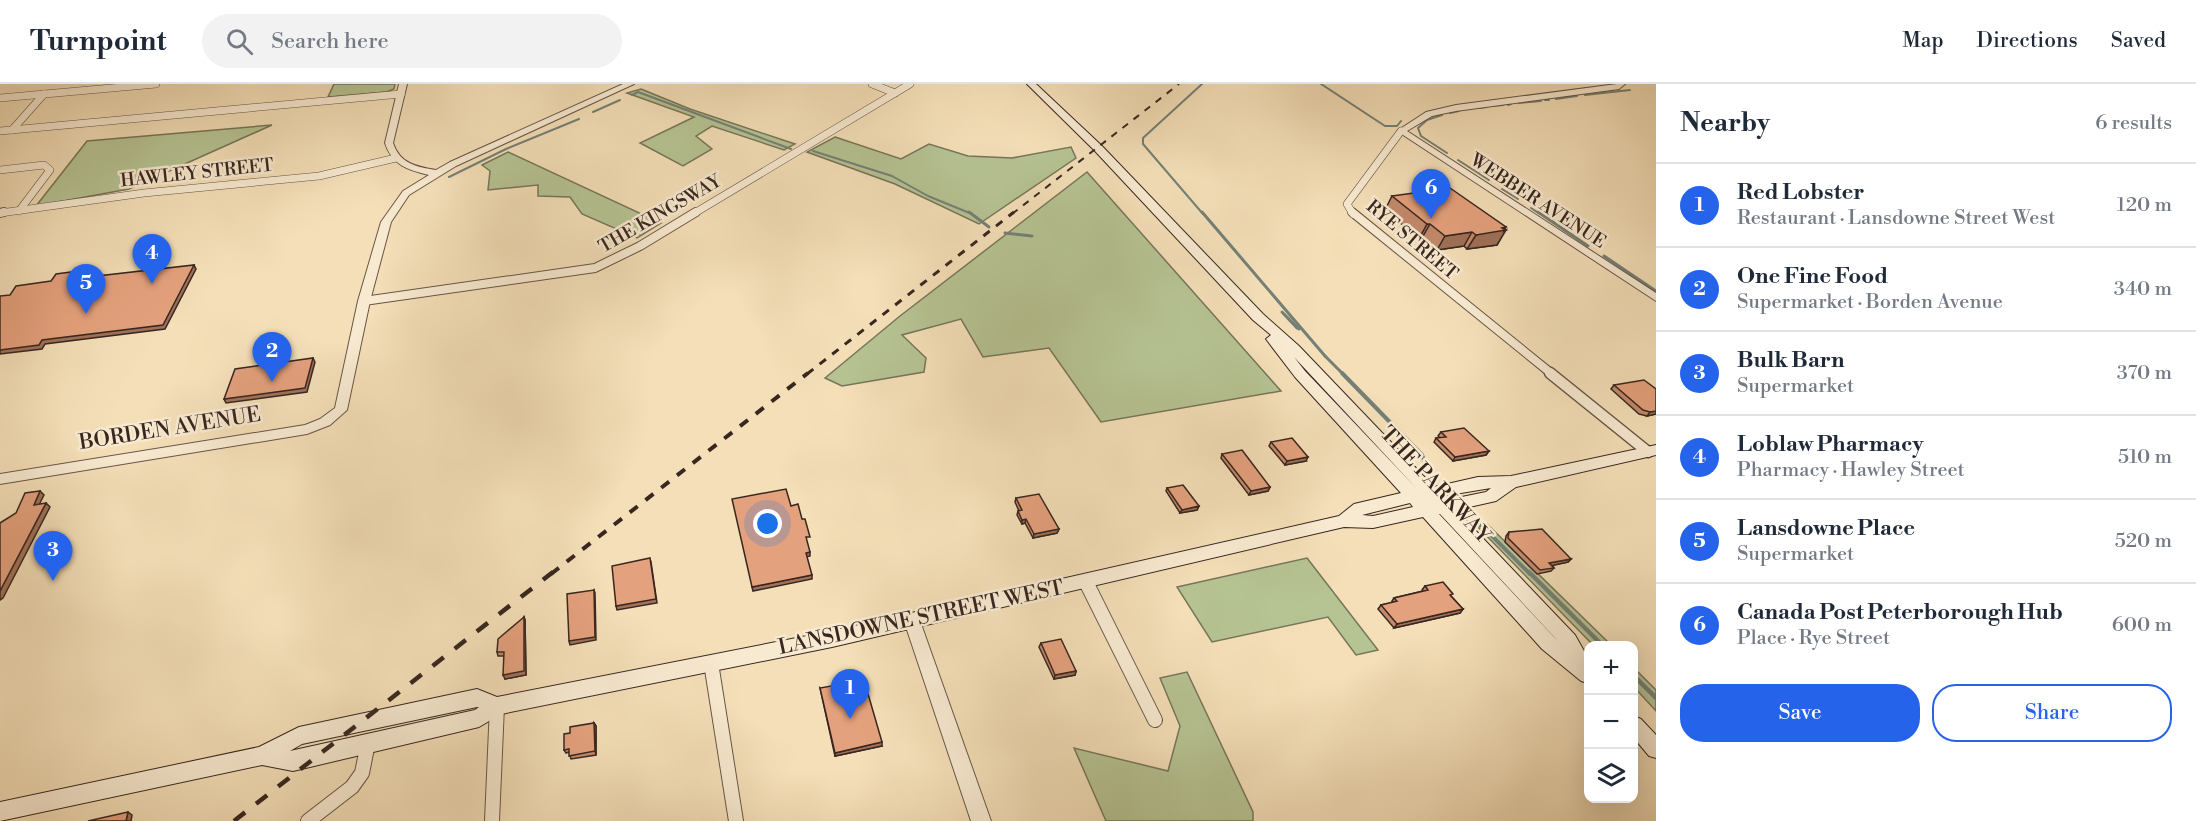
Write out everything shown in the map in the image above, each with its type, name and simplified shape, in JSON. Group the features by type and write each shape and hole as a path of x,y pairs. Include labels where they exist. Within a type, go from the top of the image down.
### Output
{"main road":[{"name":"THE PARKWAY","path":"1036,86 1258,317 1294,349 1430,493 1435,509"},
{"name":"THE PARKWAY","path":"1258,317 1300,374 1413,497 1435,509 1548,643 1584,672"},
{"name":"LANSDOWNE STREET WEST","path":"1344,521 1360,508 1478,483 1511,482 1652,451"},
{"name":"LANSDOWNE STREET WEST","path":"262,756 292,760 479,718 497,706 912,621 1344,521 1373,522 1490,497 1511,482"},
{"name":"LANSDOWNE STREET WEST","path":"0,812 262,756 300,736 467,700 477,698 497,706"},
{"path":"1638,729 1656,749"}],"street":[{"path":"0,98 156,84"},
{"path":"364,301 386,222 406,193 412,179 406,167 396,158 390,143 403,84"},
{"path":"406,193 435,173 630,84"},
{"path":"872,84 895,93"},
{"name":"THE KINGSWAY","path":"364,301 563,274 603,265 640,246 910,84"},
{"name":"RYE STREET","path":"1620,85 1456,108 1430,114 1401,131 1347,204 1354,215 1652,451"},
{"path":"12,130 44,94"},
{"path":"0,131 401,94"},
{"name":"WEBBER AVENUE","path":"1401,131 1656,298"},
{"name":"HAWLEY STREET","path":"0,213 144,193 319,176 396,158"},
{"path":"0,170 44,165 50,170 19,211"},
{"path":"406,167 435,173"},
{"name":"BORDEN AVENUE","path":"0,479 307,429 325,422 342,410 364,301"},
{"path":"1086,582 1155,720"},
{"path":"912,621 981,821"},
{"path":"711,663 735,821"},
{"path":"492,821 497,706"},
{"path":"308,821 352,787 362,773 368,743"}],"green space":[{"path":"334,84 395,84 394,89 386,92 328,97"},
{"path":"641,89 690,109 795,144 784,150 712,126 696,136 712,149 683,166 640,143 694,117 627,93"},
{"path":"272,125 129,189 36,206 87,141"},
{"path":"835,137 901,159 929,144 968,156 1012,158 1071,147 1076,158 979,224 895,184 807,152"},
{"path":"508,152 661,223 637,238 582,214 570,197 538,196 538,185 488,190 490,171 482,165"},
{"path":"1087,172 1281,391 1101,422 1049,348 983,357 961,319 902,335 926,358 924,372 842,386 825,378 900,316"},
{"path":"1487,524 1607,641 1589,641 1478,527"},
{"path":"1307,558 1378,650 1356,655 1328,617 1212,642 1177,587"},
{"path":"1187,672 1253,812 1253,821 1106,821 1074,748 1168,771 1180,726 1160,678"},
{"path":"1638,672 1656,690 1656,711 1638,691"}],"building":[{"path":"1450,188 1506,227 1502,228 1506,230 1476,235 1472,232 1445,236 1392,196"},
{"path":"194,265 163,325 42,340 39,345 0,350 0,296 10,295 16,286 51,281 56,274 94,269 88,277"},
{"path":"313,358 305,388 224,399 235,369"},
{"path":"1644,380 1656,389 1656,411 1643,410 1614,385"},
{"path":"1464,428 1489,451 1455,457 1436,438 1446,437 1441,432"},
{"path":"1292,438 1308,457 1287,461 1271,442"},
{"path":"1242,450 1270,487 1251,491 1222,454"},
{"path":"1183,485 1199,506 1182,510 1167,488"},
{"path":"786,489 791,506 798,504 802,519 805,519 810,537 806,537 810,552 806,553 812,575 752,587 732,499"},
{"path":"40,491 34,505 46,503 0,591 0,523 16,513 25,493"},
{"path":"1039,494 1059,529 1034,534 1026,519 1022,520 1018,511 1022,510 1016,498"},
{"path":"1542,529 1571,559 1549,563 1554,568 1540,570 1508,538 1509,532"},
{"path":"650,558 656,599 616,606 612,566"},
{"path":"1443,582 1453,594 1450,595 1463,609 1397,624 1381,605 1397,601 1394,598 1428,590 1425,586"},
{"path":"594,590 595,637 569,641 567,594"},
{"path":"524,617 524,671 503,675 504,652 497,652 498,639"},
{"path":"1061,639 1076,671 1055,675 1041,643"},
{"path":"864,680 882,742 835,753 820,688"},
{"path":"594,723 595,751 569,756 569,749 564,750 564,734 570,733 570,727"},
{"path":"128,812 126,821 88,821"}],"waterway":[{"path":"1202,84 1143,138 1143,144 1203,214"},
{"path":"1321,84 1385,126 1397,126 1401,121"},
{"path":"1585,95 1630,90"},
{"path":"632,95 638,92 791,149"},
{"path":"1556,99 1577,96"},
{"path":"593,112 620,100"},
{"path":"1519,103 1541,101"},
{"path":"1491,106 1503,105"},
{"path":"1480,108 1486,107"},
{"path":"1450,113 1459,111"},
{"path":"1442,115 1427,120 1418,128 1421,136 1447,153"},
{"path":"449,177 506,149 579,119"},
{"path":"813,151 892,176 928,196 971,214"},
{"path":"1458,160 1489,180"},
{"path":"1502,189 1518,199"},
{"path":"1531,208 1540,214"},
{"path":"1202,212 1342,373"},
{"path":"1538,212 1588,246"},
{"path":"971,214 989,227"},
{"path":"1005,233 1032,236"},
{"path":"1604,256 1656,291"},
{"path":"1297,328 1282,312 1299,329"},
{"path":"1342,373 1422,455 1428,470"},
{"path":"1481,525 1530,574"},
{"path":"1529,572 1598,641"},
{"path":"1638,680 1656,698"}],"railway":[{"path":"1012,214 1179,84"},
{"path":"807,374 1014,212"},
{"path":"551,574 808,373"},
{"path":"234,821 553,572"}],"place":[{"name":"Canada Post Peterborough Hub","path":"1431,219"},
{"name":"Loblaw Pharmacy","path":"152,284"},
{"name":"Lansdowne Place","path":"86,314"},
{"name":"One Fine Food","path":"272,382"},
{"name":"Bulk Barn","path":"53,581"},
{"name":"Red Lobster","path":"850,719"}]}
